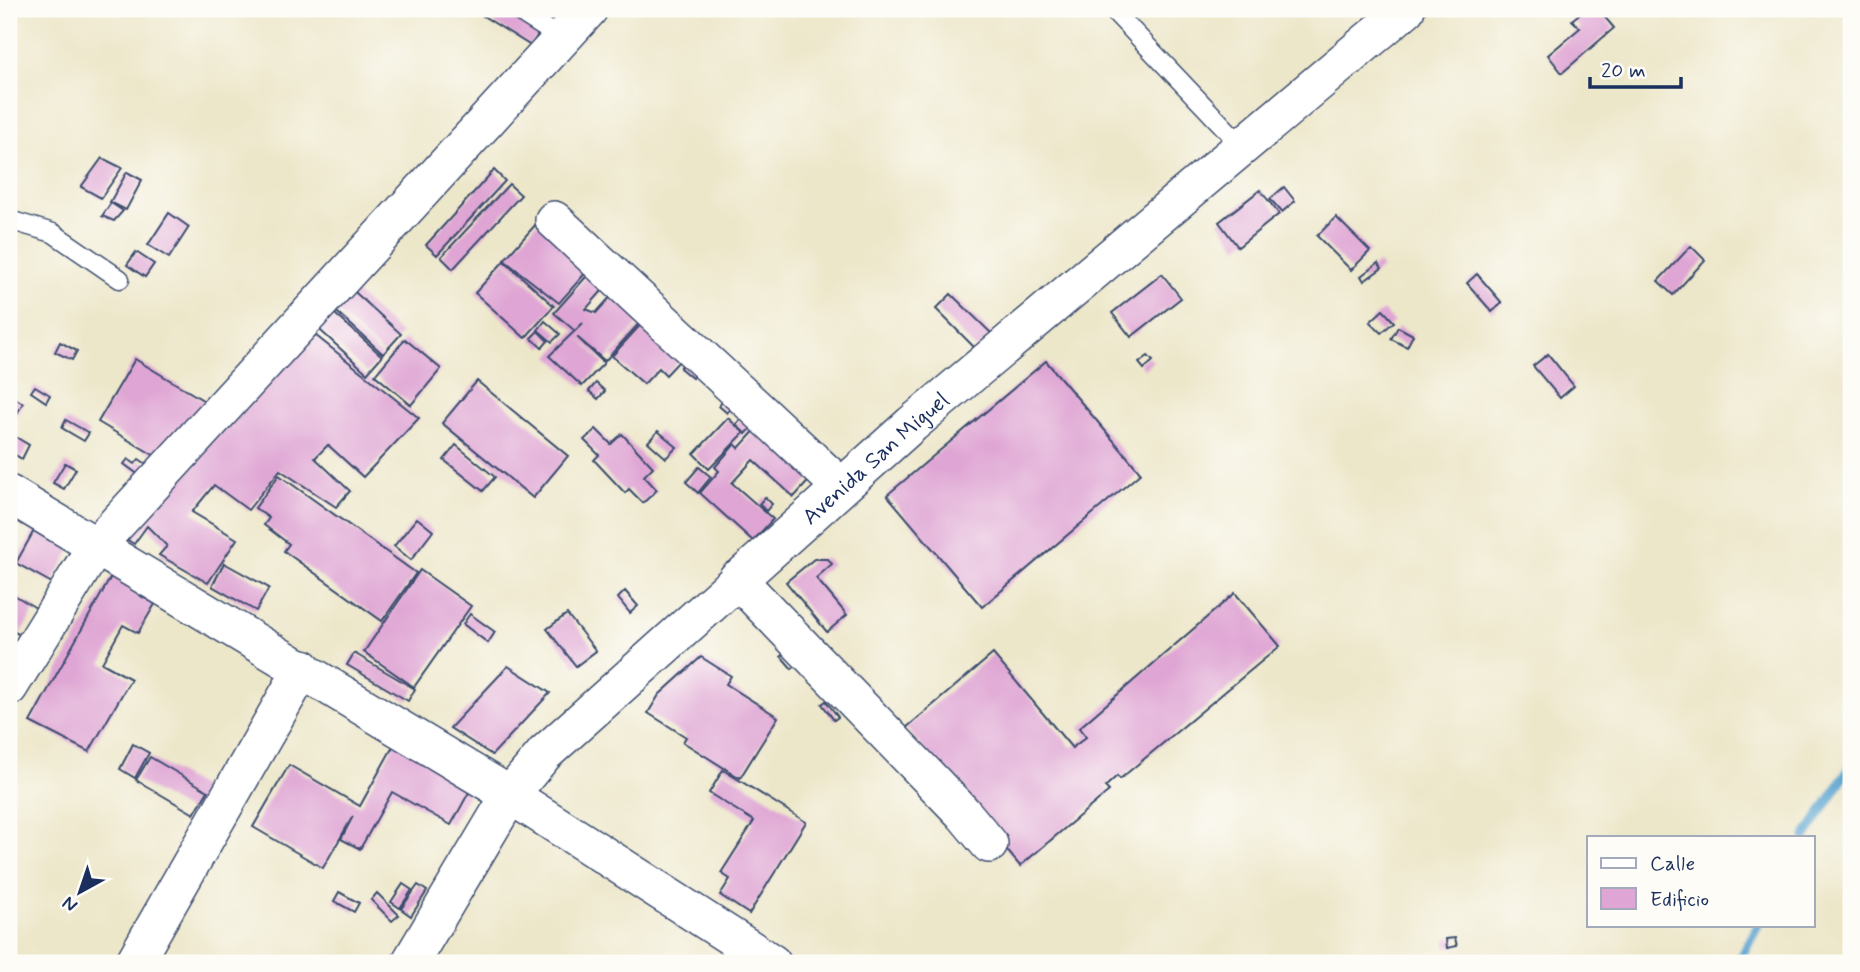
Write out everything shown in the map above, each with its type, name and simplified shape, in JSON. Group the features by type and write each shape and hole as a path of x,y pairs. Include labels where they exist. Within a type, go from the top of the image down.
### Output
{"street":[{"path":"9,687 96,546 589,9"},
{"name":"Avenida San Miguel","path":"410,963 510,795 545,753 840,486 1406,9"},
{"path":"554,220 840,486"},
{"path":"9,494 303,668 510,795 772,963"},
{"path":"737,579 963,813 989,844"},
{"path":"134,963 303,668"}],"lane":[{"path":"515,9 551,32"},
{"path":"1112,9 1242,146"},
{"path":"9,220 52,233 120,279"}],"building":[{"path":"472,9 503,9 540,31 531,46"},
{"path":"525,9 563,9 570,13 559,30"},
{"path":"1585,9 1598,9 1614,28 1562,73 1548,55 1580,28 1572,20"},
{"path":"102,158 122,168 101,198 81,187"},
{"path":"494,170 505,181 437,255 426,245"},
{"path":"127,172 142,180 126,210 110,202"},
{"path":"509,184 521,195 453,269 441,257"},
{"path":"1284,187 1295,201 1282,212 1270,199"},
{"path":"1260,190 1279,214 1238,247 1219,222"},
{"path":"111,203 123,211 114,221 102,216"},
{"path":"169,213 189,227 169,258 148,245"},
{"path":"1336,217 1370,251 1351,270 1317,236"},
{"path":"537,223 588,270 559,303 504,260"},
{"path":"1691,246 1705,260 1673,295 1658,281"},
{"path":"136,252 154,264 145,277 127,265"},
{"path":"504,261 554,306 525,338 475,293"},
{"path":"1378,263 1382,268 1364,281 1361,276"},
{"path":"593,269 609,283 586,309 596,313 614,293 643,319 605,361 577,337 604,363 582,386 549,356 575,331 554,313"},
{"path":"1162,274 1181,298 1131,337 1112,313"},
{"path":"1477,274 1502,303 1492,312 1467,283"},
{"path":"345,283 401,334 383,354 327,303"},
{"path":"951,294 992,334 977,350 936,309"},
{"path":"325,305 382,356 367,373 310,321"},
{"path":"1383,310 1394,322 1381,333 1370,322"},
{"path":"645,320 683,357 666,375 659,368 644,384 612,356"},
{"path":"545,321 560,334 552,342 538,330"},
{"path":"305,327 419,418 363,477 328,445 315,458 350,491 336,507 280,470 248,510 214,485 192,512 237,539 208,583 159,555 167,546 147,526 134,544 113,531"},
{"path":"1398,327 1413,335 1407,347 1391,339"},
{"path":"538,331 548,341 542,348 531,338"},
{"path":"405,339 441,369 411,405 375,375"},
{"path":"60,342 77,351 72,360 55,352"},
{"path":"1548,354 1574,386 1560,398 1533,366"},
{"path":"1148,356 1153,361 1144,369 1139,363"},
{"path":"135,359 216,408 167,463 98,422"},
{"path":"686,359 699,369 692,378 680,368"},
{"path":"1046,361 1141,473 982,607 887,495"},
{"path":"477,381 568,456 533,498 442,423"},
{"path":"596,383 605,391 598,399 589,391"},
{"path":"35,386 50,395 46,402 31,392"},
{"path":"9,395 23,403 9,428"},
{"path":"722,402 730,409 727,413 719,406"},
{"path":"745,415 754,425 746,434 736,425"},
{"path":"728,418 744,433 709,469 694,454"},
{"path":"66,420 89,433 84,441 62,428"},
{"path":"759,426 814,475 794,497 753,460 732,483 773,519 753,541 700,493 719,471 715,467 735,444 739,448"},
{"path":"596,429 611,444 622,434 653,467 644,476 657,490 643,503 629,489 625,493 594,460 599,455 584,440"},
{"path":"658,431 677,447 666,458 648,442"},
{"path":"14,436 29,445 22,459 9,451"},
{"path":"456,445 495,477 483,491 444,460"},
{"path":"128,459 135,464 139,459 151,467 143,478 124,464"},
{"path":"65,463 76,469 64,489 53,483"},
{"path":"699,467 711,477 698,493 686,482"},
{"path":"279,475 416,573 382,621 284,551 289,544 264,525 269,518 255,508"},
{"path":"765,497 772,504 766,511 759,504"},
{"path":"417,518 433,531 411,560 394,546"},
{"path":"36,527 72,548 52,583 16,563"},
{"path":"814,559 828,559 832,564 816,578 847,615 827,632 786,582"},
{"path":"224,563 269,588 256,611 212,586"},
{"path":"420,570 471,606 414,687 364,652"},
{"path":"113,573 144,590 141,596 155,604 138,633 123,625 102,663 131,679 89,752 30,722"},
{"path":"625,591 638,606 630,613 618,598"},
{"path":"9,592 36,608 20,635 9,629"},
{"path":"1235,593 1280,646 1120,779 1117,776 1105,787 1109,791 1020,866 906,728 993,654 1072,748 1086,737 1079,728"},
{"path":"470,614 495,632 488,643 463,624"},
{"path":"567,614 596,651 576,666 547,629"},
{"path":"788,650 799,663 792,669 781,656"},
{"path":"354,653 415,689 408,701 347,665"},
{"path":"701,657 731,676 726,684 778,717 740,778 683,742 686,737 648,713 659,695"},
{"path":"508,666 550,693 492,755 450,728"},
{"path":"826,701 838,717 834,720 822,704"},
{"path":"396,741 473,785 451,825 392,792 360,849 341,839 353,816 323,868 253,827 289,765 360,806"},
{"path":"133,744 149,753 135,778 120,769"},
{"path":"150,757 208,791 194,814 136,780"},
{"path":"723,770 806,822 749,914 720,895 730,879 721,873 754,821 709,793"},
{"path":"403,884 412,890 400,908 391,902"},
{"path":"418,885 427,891 411,916 401,909"},
{"path":"339,892 359,903 354,912 334,901"},
{"path":"377,893 399,915 392,921 371,900"},
{"path":"1455,938 1457,946 1447,948 1446,939"}],"waterway":[{"path":"1806,836 1851,766"},
{"path":"1738,963 1757,926"}]}
